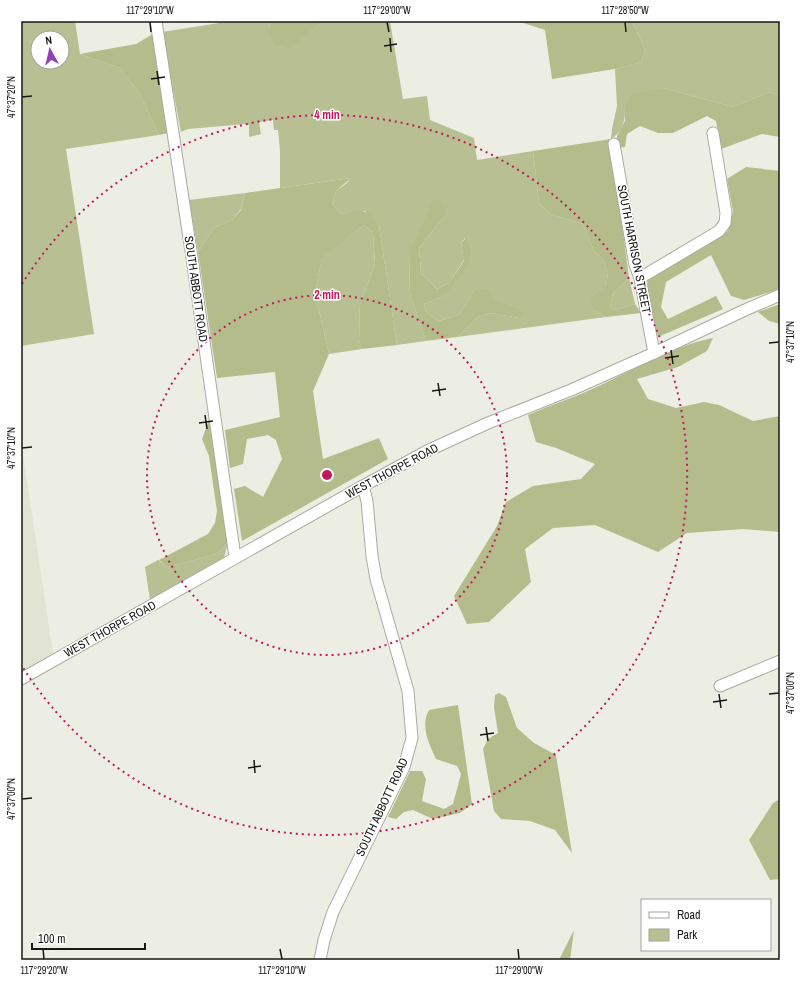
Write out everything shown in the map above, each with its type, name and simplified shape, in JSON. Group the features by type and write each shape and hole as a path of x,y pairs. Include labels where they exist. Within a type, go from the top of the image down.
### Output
{"street":[{"name":"SOUTH ABBOTT ROAD","path":"156,21 236,558"},
{"path":"640,278 719,231 725,223 726,213 713,133"},
{"name":"SOUTH HARRISON STREET","path":"614,144 635,265 640,278 654,353"},
{"name":"WEST THORPE ROAD","path":"21,679 427,451 488,423 570,390 654,353 780,295"},
{"name":"SOUTH ABBOTT ROAD","path":"320,960 324,940 333,912 404,767 412,738 408,691 376,579 372,556 367,501 363,486"},
{"path":"720,686 780,661"}],"shaded area":[{"path":"21,442 53,653 21,671"}],"green space":[{"path":"21,21 75,21 80,54 120,68 140,94 159,135 66,149 94,334 21,346"},
{"path":"232,21 271,21 268,29 290,48 323,21 390,21 403,99 427,96 430,120 474,138 477,160 533,151 539,203 550,214 583,224 594,251 603,259 608,273 606,287 593,310 606,317 457,337 478,317 491,313 519,318 516,307 473,292 460,314 439,321 426,313 424,304 444,296 471,249 465,238 461,243 464,260 449,283 437,289 421,273 419,248 446,214 409,253 410,294 426,341 397,345 379,225 365,211 341,214 332,203 336,191 347,183 350,178 280,188 280,151 278,130 274,130 273,120 259,122 261,134 249,137 249,125 246,124 188,129 181,132 162,32"},
{"path":"271,21 323,21 290,49 275,45 268,29"},
{"path":"517,21 632,21 645,49 641,62 615,69 552,79 545,30"},
{"path":"632,21 780,21 780,96 770,92 733,107 663,88 625,110 622,126 618,133 611,139 617,106 615,69 641,62 645,49"},
{"path":"153,34 168,133 159,135 140,94 120,68 80,54 136,44"},
{"path":"663,88 733,107 770,92 780,96 780,137 762,134 721,149 716,121 707,116 673,133 658,133 640,126 627,134 625,147 617,148 617,136 625,121 625,110 631,94"},
{"path":"611,139 629,278 613,293 610,307 615,310 635,304 641,313 606,317 593,310 591,298 606,286 608,273 603,259 594,251 583,224 550,214 539,203 533,151"},
{"path":"746,167 780,171 780,289 744,300 731,296 711,255 666,282 661,307 668,319 716,296 723,309 658,337 647,292 648,278 728,231 733,211 727,179"},
{"path":"351,178 336,191 332,203 341,214 358,211 367,212 379,225 397,345 362,349 359,340 360,304 375,264 373,233 364,225 322,258 315,293 329,354 313,391 323,459 379,438 388,459 242,541 234,489 245,486 263,497 282,459 276,440 268,435 247,439 243,464 230,468 225,430 280,417 275,372 217,378 198,252 214,228 232,220 241,210 245,193"},
{"path":"245,193 241,209 232,220 214,228 198,252 189,200"},
{"path":"441,199 446,214 419,248 421,273 437,289 449,283 464,261 461,243 466,238 471,249 468,266 444,296 424,304 426,313 439,321 460,314 473,292 487,288 494,299 516,307 524,315 519,318 491,313 478,317 457,337 426,341 410,294 409,253 433,201"},
{"path":"364,225 373,233 375,264 360,304 359,340 362,349 329,354 315,293 322,257"},
{"path":"629,278 635,304 615,310 610,307 613,293"},
{"path":"780,304 780,324 769,321 758,312"},
{"path":"713,338 707,351 678,367 637,379 648,399 676,408 704,402 719,405 753,421 780,416 780,532 743,529 687,533 658,552 595,525 553,528 525,549 531,582 489,622 467,624 454,596 497,526 506,502 533,486 581,479 595,464 556,448 536,442 528,415 590,390 681,347"},
{"path":"209,420 228,542 217,554 167,567 159,560 208,534 215,523 217,511 209,456 202,439"},
{"path":"228,542 224,558 150,600 145,567 158,560 167,567 217,554"},
{"path":"499,693 506,697 517,728 534,743 556,755 572,853 555,830 530,821 501,819 494,811 483,749 488,739 498,733 494,707 495,695"},
{"path":"458,705 472,804 460,813 433,819 413,810 404,812 396,819 388,817 410,771 422,771 426,779 422,801 444,809 453,804 461,774 457,766 436,759 426,735 425,722 429,710"},
{"path":"780,799 780,879 770,880 749,840 773,803"},
{"path":"574,930 570,960 559,960"}]}
